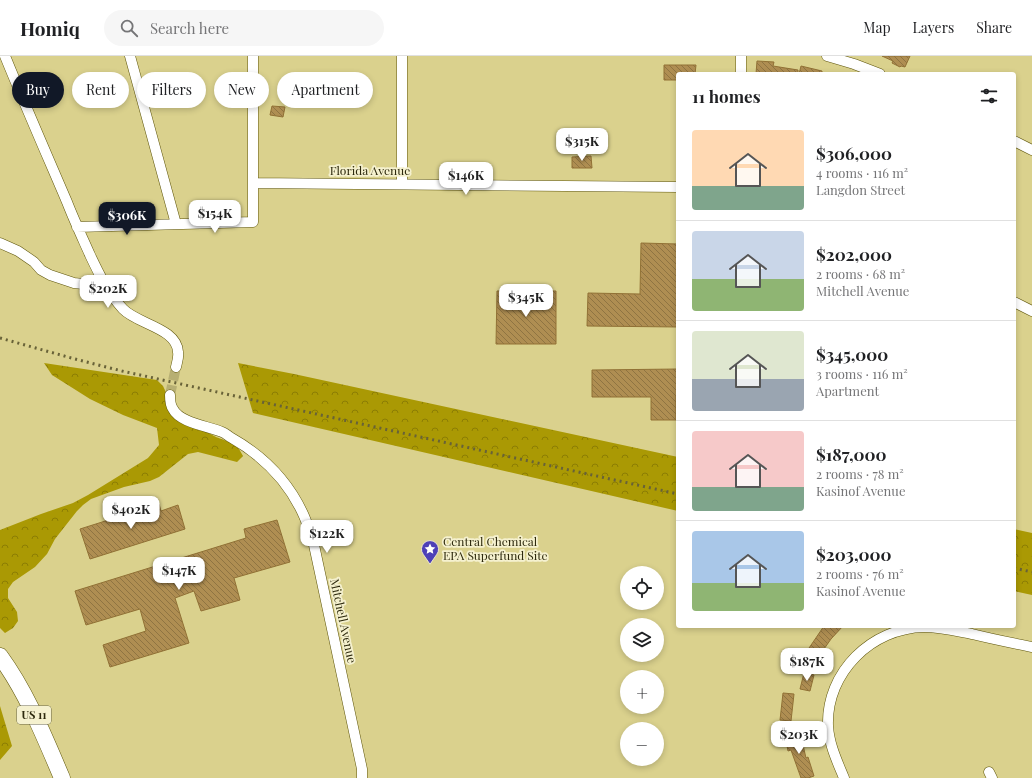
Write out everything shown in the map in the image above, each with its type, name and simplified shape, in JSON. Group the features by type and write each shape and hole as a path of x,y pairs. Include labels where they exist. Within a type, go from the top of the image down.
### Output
{"main road":[{"name":"US 11","path":"0,656 12,672 32,709 62,778"}],"street":[{"path":"5,56 77,227 102,281 115,300 126,312 161,330 172,338 176,343 178,351 176,367"},
{"path":"130,56 176,224"},
{"path":"77,227 253,222 253,56"},
{"path":"402,56 402,184"},
{"path":"741,56 741,72"},
{"path":"827,56 875,72"},
{"path":"1016,142 1032,150"},
{"name":"Florida Avenue","path":"254,183 676,187"},
{"path":"0,243 18,251 34,262 41,270 50,275 74,283 92,285 102,281"},
{"path":"1016,303 1032,311"},
{"name":"Mitchell Avenue","path":"170,395 170,402 173,410 179,416 222,432 239,441 259,456 277,473 292,493 304,516 316,553 362,769 362,778"},
{"path":"844,778 830,739 828,725 833,691 841,674 853,659 868,646 888,634 914,628"},
{"path":"944,628 1032,648"}],"green space":[{"path":"44,363 157,380 163,386 177,416 216,437 232,443 239,449 243,456 237,462 198,452 188,454 159,477 150,481 124,487 91,499 77,511 55,539 47,554 35,567 13,582 8,589 8,598 17,612 18,621 13,628 5,633 0,628 0,530 73,503 88,495 148,458 159,445 157,428 123,415 90,399 52,375"},
{"path":"238,363 676,457 676,511 253,413"},
{"path":"1016,529 1032,533 1032,595 1016,591"},
{"path":"0,706 12,746 0,760"}],"building":[{"path":"882,56 910,56 905,67 900,67 892,63 893,61"},
{"path":"757,61 774,62 773,66 798,70 798,72 756,72"},
{"path":"664,65 696,65 695,72 676,72 676,80 664,80"},
{"path":"801,66 822,71 822,72 800,72"},
{"path":"272,106 277,106 277,108 285,108 283,117 270,115"},
{"path":"591,156 592,168 572,168 572,157"},
{"path":"641,243 676,244 676,327 587,326 588,293 640,294"},
{"path":"497,291 556,291 556,344 496,344"},
{"path":"676,369 676,420 651,420 651,397 592,397 592,370"},
{"path":"159,504 161,511 178,505 185,529 90,559 80,529"},
{"path":"277,520 290,562 234,578 240,600 201,611 194,591 175,598 189,643 110,667 103,645 146,631 140,609 86,625 75,591 246,538 244,529"},
{"path":"823,628 841,628 831,639 817,659 807,651"},
{"path":"804,673 814,675 810,691 800,689"},
{"path":"783,693 794,694 791,721 780,720"},
{"path":"800,732 806,758 808,757 814,776 808,778 801,778 791,750 788,751 785,736"}],"tunnel":[{"path":"170,395 176,367"}],"railway":[{"path":"0,338 122,371 676,494"},
{"path":"1016,568 1032,572"}],"place":[{"name":"Central Chemical EPA Superfund Site","path":"430,564"}]}
